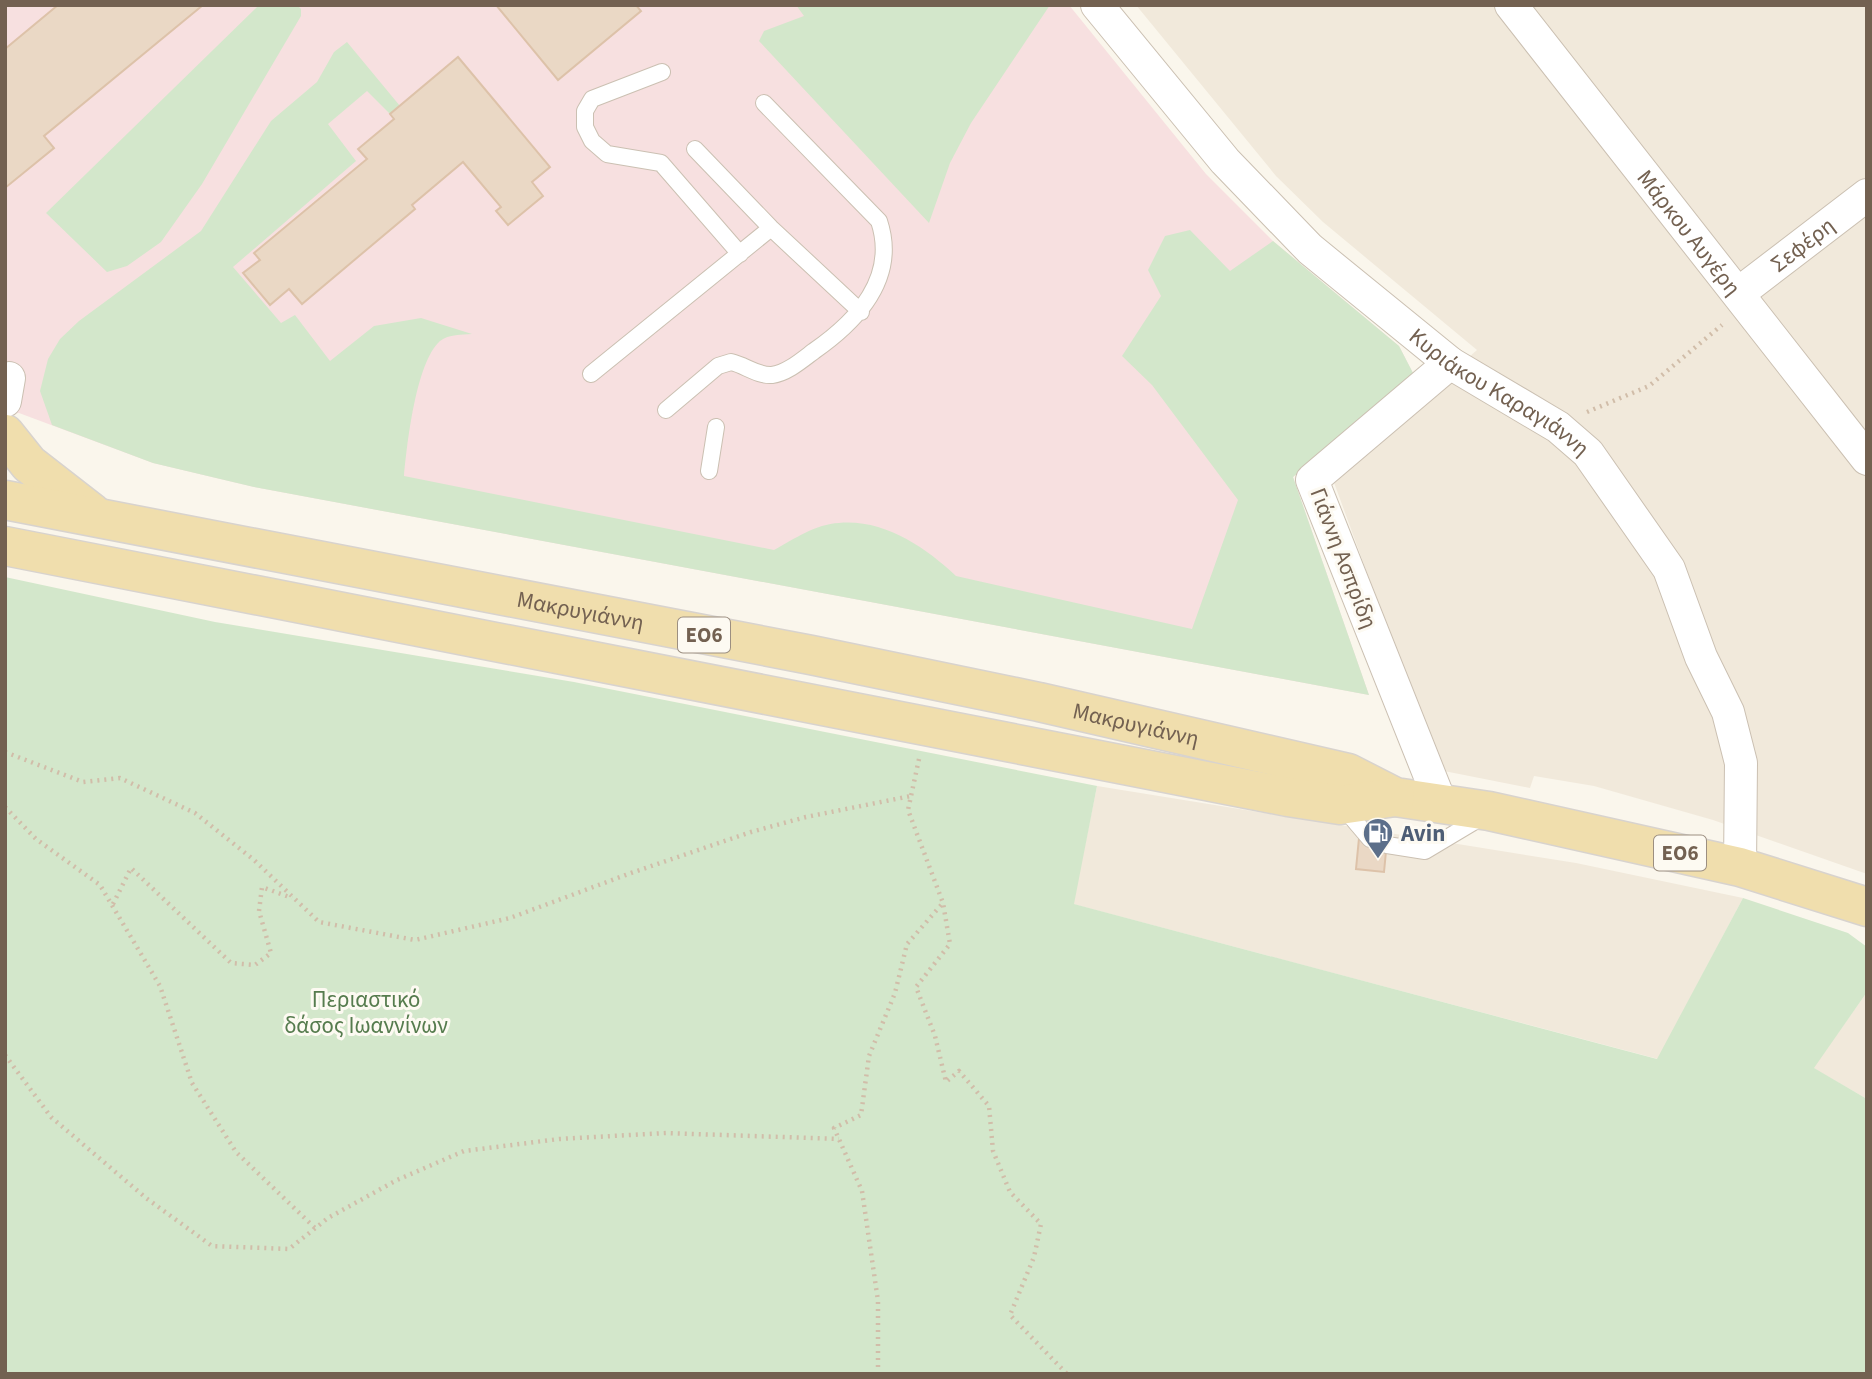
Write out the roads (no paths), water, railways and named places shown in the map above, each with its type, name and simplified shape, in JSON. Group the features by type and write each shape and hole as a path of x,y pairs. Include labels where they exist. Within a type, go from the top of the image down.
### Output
{"main road":[{"path":"5,434 29,464 102,520"},
{"name":"Μακρυγιάννη","path":"5,500 811,655 1039,702 1348,774 1395,797"},
{"name":"Μακρυγιάννη","path":"5,546 926,727 1340,804 1395,797 1489,811 1740,867 1867,907"}],"street":[{"name":"Κυριάκου Καραγιάννη","path":"1097,5 1200,132 1310,249 1450,363 1558,427 1588,453 1658,550 1675,581 1701,657 1723,699 1737,738 1742,776 1740,867"},
{"name":"Μάρκου Αυγέρη","path":"1511,5 1867,459"},
{"name":"Σεφέρη","path":"1743,298 1867,195"},
{"name":"Γιάννη Ασπρίδη","path":"1441,804 1312,480 1450,363"},
{"path":"5,443 5,457"}],"lane":[{"path":"662,72 592,99 584,111 585,127 592,141 607,154 661,163 740,254"},
{"path":"666,411 718,366 731,362 760,374 774,375 795,365 844,330 861,313 884,258 885,240 879,221 764,103"},
{"path":"695,149 771,228 861,313"},
{"path":"592,374 771,228"},
{"path":"709,471 716,427"},
{"path":"1340,804 1370,839"},
{"path":"1387,845 1425,851 1489,811"}],"place":[{"name":"Avin","path":"1378,860"}],"park label":[{"name":"Περιαστικό δάσος Ιωαννίνων","path":"366,1012"}]}
